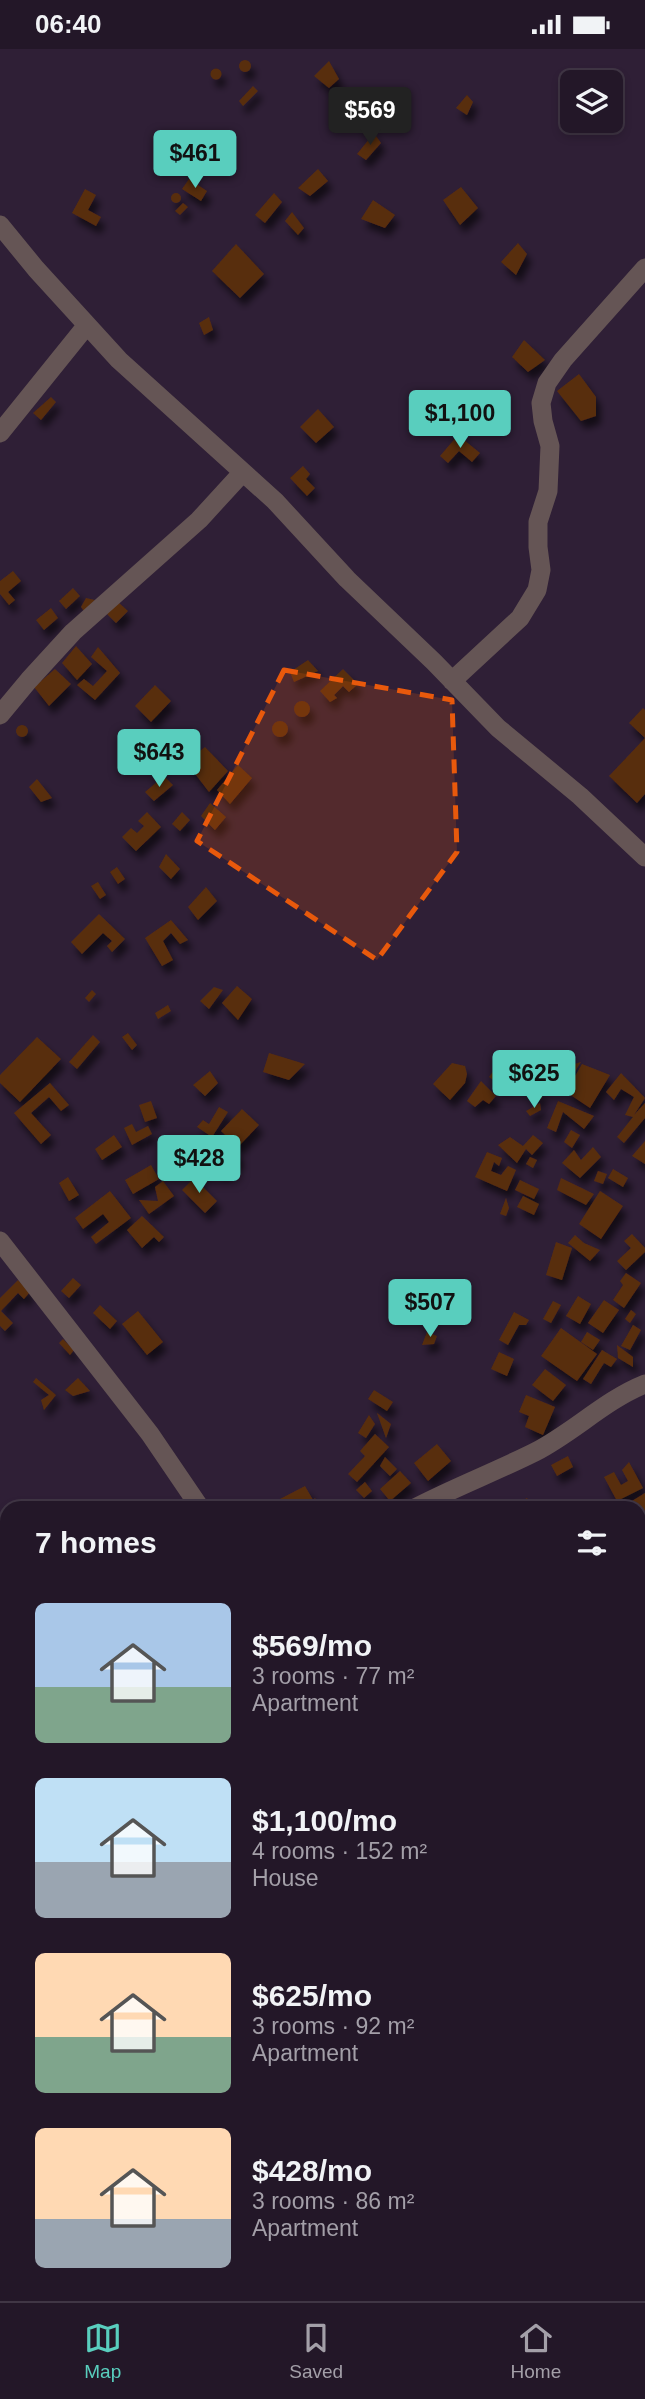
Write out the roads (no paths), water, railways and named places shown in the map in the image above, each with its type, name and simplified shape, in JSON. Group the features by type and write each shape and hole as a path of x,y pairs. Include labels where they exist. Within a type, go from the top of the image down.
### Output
{"street":[{"path":"0,225 119,360 275,501 347,579 498,728 580,796 645,857"},
{"path":"452,681 520,618 537,590 541,570 538,522 548,491 550,457 541,403 547,383 563,360 645,268"},
{"path":"0,433 87,325"},
{"path":"0,715 73,632 200,520 243,472"},
{"path":"0,1241 150,1434 196,1501"},
{"path":"430,1501 535,1452 572,1430 627,1391 645,1384"}]}
